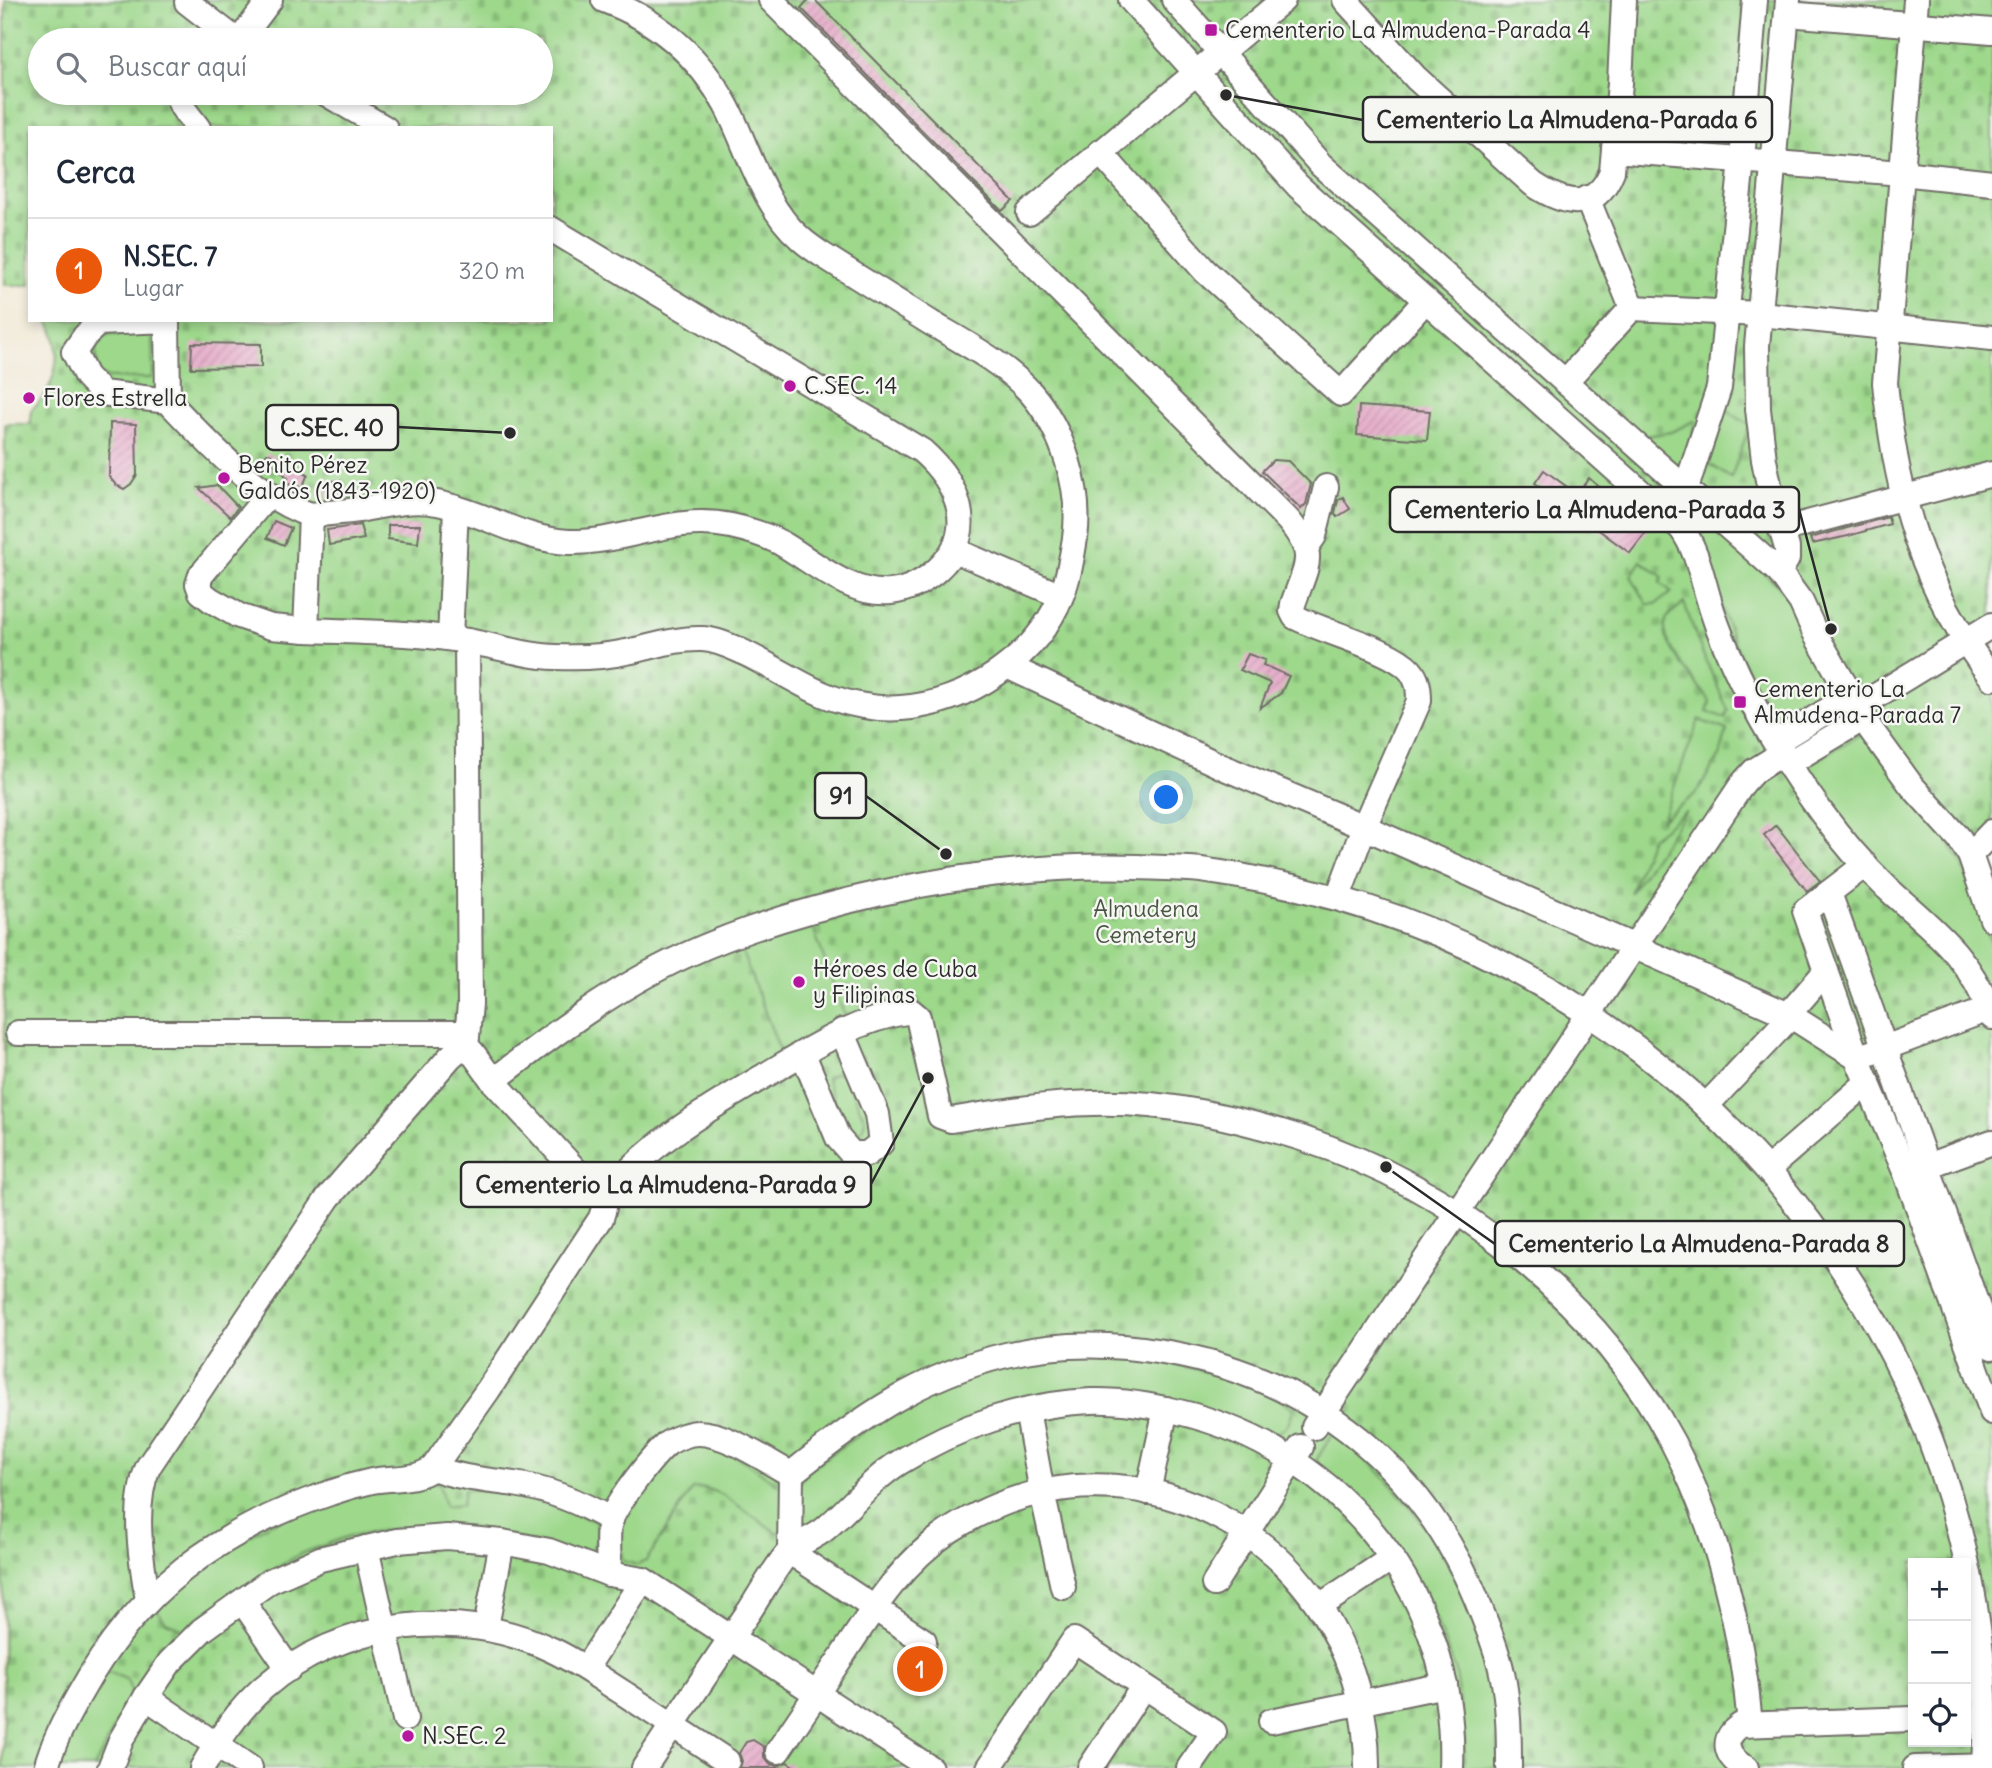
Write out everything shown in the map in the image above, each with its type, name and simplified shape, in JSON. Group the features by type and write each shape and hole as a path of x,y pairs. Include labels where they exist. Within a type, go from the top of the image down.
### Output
{"lane":[{"path":"248,28 270,0"},
{"path":"771,0 1288,520 1307,545"},
{"path":"1131,0 1298,186 1681,528 1691,542 1727,651 1749,698 1782,753 1822,813 1865,865 1956,952 1972,973 1991,1013 1857,1058"},
{"path":"1174,0 1321,164 1779,572 1801,602 1817,637 1858,707 1911,785 1981,861"},
{"path":"1029,213 1283,0"},
{"path":"1345,0 1416,78 1533,184 1565,201 1587,198 1596,193 1608,179 1614,150 1624,0"},
{"path":"1686,488 1718,388 1742,160 1755,0"},
{"path":"187,2 222,28"},
{"path":"268,495 201,575 198,584 201,592 211,600 255,623 306,630 402,633 459,639 510,650 564,657 624,653 677,640 714,640 731,646 827,696 856,704 897,708 934,702 968,690 1007,666 1036,636 1061,596 1071,564 1076,529 1074,492 1065,456 1050,422 1030,392 983,354 895,301 798,237 775,207 726,106 703,69 676,41 619,2"},
{"path":"1779,572 1787,559 1787,548 1766,470 1758,409 1757,346 1788,7 1915,11 1992,31"},
{"path":"1915,11 1885,383 1891,441 1902,497 1916,542 1938,592 1992,678"},
{"path":"180,105 196,126"},
{"path":"346,105 382,126"},
{"path":"1614,150 1902,173 1992,183"},
{"path":"1100,152 1205,271 1341,394 1426,300"},
{"path":"1587,198 1632,308"},
{"path":"121,322 98,323 74,352 86,376 102,393 168,401 268,495 297,511 312,515 403,501 427,502 456,508 535,537 572,542 591,541 684,522 730,526 757,532 779,542 844,582 880,592 911,587 946,562 954,550 960,520 957,499 948,479 937,464 922,452 553,230"},
{"path":"1565,382 1632,308"},
{"path":"1632,308 1760,314 1992,338"},
{"path":"167,322 168,401"},
{"path":"1781,530 1992,474"},
{"path":"1326,486 1314,536 1307,545 1306,564 1292,611 1295,617 1400,661 1418,684 1419,701 1364,827 1338,897"},
{"path":"46,1768 61,1727 96,1664 148,1600 189,1563 259,1520 289,1506 374,1481 423,1475 433,1468 488,1390 601,1218 603,1200 493,1081 467,1041 470,1004 456,508"},
{"path":"306,630 312,515"},
{"path":"954,550 1061,596"},
{"path":"1214,1584 1308,1436 1742,783 1754,771 1782,753 1992,625"},
{"path":"1007,666 1225,768 1791,1016 1857,1058"},
{"path":"1992,832 1981,861 1992,919"},
{"path":"1865,865 1805,911 1857,1058 1916,1170 1992,1347"},
{"path":"493,1081 603,1002 680,958 736,934 826,905 945,879 1020,869 1093,866 1197,870 1338,897 1403,919 1499,961 1545,985 1589,1014 1626,1040 1706,1106 1768,1169 1822,1238 1888,1344 1927,1429 1947,1483 1973,1582 1987,1767 1915,1768"},
{"path":"1829,893 1884,1048 1916,1170 1992,1412"},
{"path":"1706,1106 1791,1016 1793,1009 1826,971"},
{"path":"603,1200 620,1178 679,1130 733,1094 842,1031 906,1012 915,1013 918,1017 940,1116 945,1119 951,1121 1017,1108 1094,1102 1172,1107 1250,1122 1319,1144 1391,1174 1457,1212 1521,1258 1579,1313 1629,1376 1673,1443 1692,1485 1729,1593 1744,1666 1750,1724"},
{"path":"803,1054 838,1138 852,1154 867,1154 881,1143 877,1114 842,1031"},
{"path":"18,1033 467,1041"},
{"path":"148,1600 142,1564 140,1494 148,1467 328,1198 450,1057 467,1041"},
{"path":"1768,1169 1868,1082"},
{"path":"1916,1170 1992,1142"},
{"path":"790,1552 791,1474 870,1413 903,1394 952,1372 1006,1355 1055,1347 1134,1347 1215,1362 1290,1391 1308,1436 1339,1497 1373,1531 1392,1558 1426,1619 1439,1656 1450,1719 1451,1768"},
{"path":"643,1768 790,1552 827,1527 873,1482 898,1463 940,1439 970,1426 1027,1410 1092,1401 1131,1403 1166,1409 1231,1428 1363,1442 1434,1519 1461,1562 1493,1641 1502,1674 1507,1712 1509,1768"},
{"path":"1148,1492 1166,1409"},
{"path":"1027,1410 1063,1587"},
{"path":"609,1574 609,1524 655,1455 671,1441 699,1433 721,1437 791,1474"},
{"path":"433,1468 454,1476 517,1484 584,1504 611,1520"},
{"path":"778,1751 873,1608 906,1566 947,1533 988,1511 1042,1492 1109,1488 1148,1492 1210,1511 1247,1532 1296,1575 1320,1606 1351,1669 1362,1702 1367,1739 1367,1768"},
{"path":"110,1768 121,1741 170,1662 202,1630 270,1581 320,1559 397,1541 447,1537 502,1542 549,1551 609,1574 643,1580 930,1768"},
{"path":"486,1628 502,1542"},
{"path":"366,1548 405,1719"},
{"path":"790,1552 924,1641"},
{"path":"1320,1606 1392,1558"},
{"path":"586,1668 643,1580"},
{"path":"243,1602 289,1668"},
{"path":"202,1768 237,1715 263,1688 289,1668 318,1651 348,1639 383,1629 416,1624 486,1628 541,1645 586,1668 727,1761"},
{"path":"989,1768 1074,1640 1213,1732 1189,1768"},
{"path":"1271,1721 1445,1685"},
{"path":"1090,1768 1143,1687"},
{"path":"146,1697 250,1768"},
{"path":"1746,1768 1731,1758 1728,1739 1732,1731 1741,1725 1908,1719"}],"green space":[{"name":"Almudena Cemetery","path":"5,0 1992,0 1992,1768 3,1768 5,424 31,424 31,410 47,391 52,380 57,356 49,322 553,322 553,126 28,126 28,285 5,285"},
{"path":"152,333 151,378 108,378 98,374 94,335"},
{"path":"1725,410 1750,425 1731,478 1707,463"},
{"path":"1696,422 1683,470 1644,440 1646,436 1671,432"},
{"path":"1706,522 1788,594 1834,689 1832,695 1818,706 1812,698 1800,705 1804,714 1783,725 1778,725 1754,684 1730,631 1704,547 1701,532 1702,523"},
{"path":"1641,561 1663,577 1660,583 1672,592 1656,604 1647,604 1631,576"},
{"path":"1684,603 1728,710 1725,718 1707,711 1710,702 1708,698 1678,660 1667,637 1667,618"},
{"path":"1699,720 1727,730 1720,756 1695,794 1662,819"},
{"path":"1859,735 1864,736 1934,821 1962,863 1992,945 1992,994 1854,838 1806,771 1806,766"},
{"path":"1686,811 1630,893 1651,838"},
{"path":"811,922 847,1022 780,1051 740,947"},
{"path":"836,1073 844,1075 865,1120 862,1131 853,1137 847,1136 826,1078"},
{"path":"1051,1355 1153,1359 1212,1373 1277,1396 1293,1408 1292,1413 1285,1428 1273,1434 1184,1404 994,1406 816,1527 776,1532 723,1495 705,1488 692,1489 646,1561 637,1565 623,1561 620,1525 623,1513 677,1444 699,1442 720,1448 745,1461 777,1484 796,1487 808,1470 890,1413 971,1373"},
{"path":"1332,1434 1359,1451 1401,1496 1439,1547 1455,1575 1469,1604 1490,1663 1498,1711 1498,1768 1463,1768 1465,1746 1456,1671 1425,1593 1316,1461"},
{"path":"421,1482 439,1484 445,1507 462,1505 464,1490 498,1492 547,1504 595,1521 597,1539 588,1555 464,1526 394,1529 349,1536 300,1554 205,1613 184,1630 166,1622 154,1606 187,1574 269,1524 351,1495"},
{"path":"109,1672 126,1679 132,1692 94,1768 57,1768 81,1712 102,1674"}],"building":[{"path":"808,0 815,0 1013,201 1002,211 801,8"},
{"path":"192,343 261,344 261,367 191,368"},
{"path":"1359,406 1430,411 1427,440 1357,435"},
{"path":"110,423 136,424 137,475 124,489 109,477"},
{"path":"267,453 308,474 302,488 286,483 288,478 265,456"},
{"path":"1273,460 1288,461 1311,484 1306,504 1301,509 1262,471"},
{"path":"1544,470 1577,494 1589,478 1648,530 1630,553 1535,483"},
{"path":"340,480 343,496 327,498 325,483"},
{"path":"217,485 238,507 230,517 199,488"},
{"path":"1343,497 1350,509 1337,517 1335,513 1338,500"},
{"path":"1888,517 1890,524 1848,536 1812,544 1810,538"},
{"path":"274,521 291,528 284,545 267,538"},
{"path":"360,525 364,539 329,545 327,530"},
{"path":"388,525 420,525 418,543 388,539"},
{"path":"1248,654 1265,660 1263,665 1289,676 1281,693 1260,708 1270,683 1240,670"},
{"path":"1776,825 1820,881 1807,891 1764,835"},
{"path":"753,1740 764,1747 764,1757 770,1764 778,1766 787,1762 796,1768 740,1768 742,1761 739,1753 746,1742"}],"place":[{"name":"Cementerio La Almudena-Parada 4","path":"1211,30"},
{"name":"Cementerio La Almudena-Parada 6","path":"1226,95"},
{"name":"C.SEC. 14","path":"790,386"},
{"name":"Flores Estrella","path":"29,398"},
{"name":"C.SEC. 40","path":"510,433"},
{"name":"Benito Pérez Galdós (1843-1920)","path":"224,478"},
{"name":"Cementerio La Almudena-Parada 3","path":"1831,629"},
{"name":"Cementerio La Almudena-Parada 7","path":"1740,702"},
{"name":"91","path":"946,854"},
{"name":"Héroes de Cuba y Filipinas","path":"799,982"},
{"name":"Cementerio La Almudena-Parada 9","path":"928,1078"},
{"name":"Cementerio La Almudena-Parada 8","path":"1386,1167"},
{"name":"N.SEC. 7","path":"920,1669"},
{"name":"N.SEC. 2","path":"408,1736"}]}
